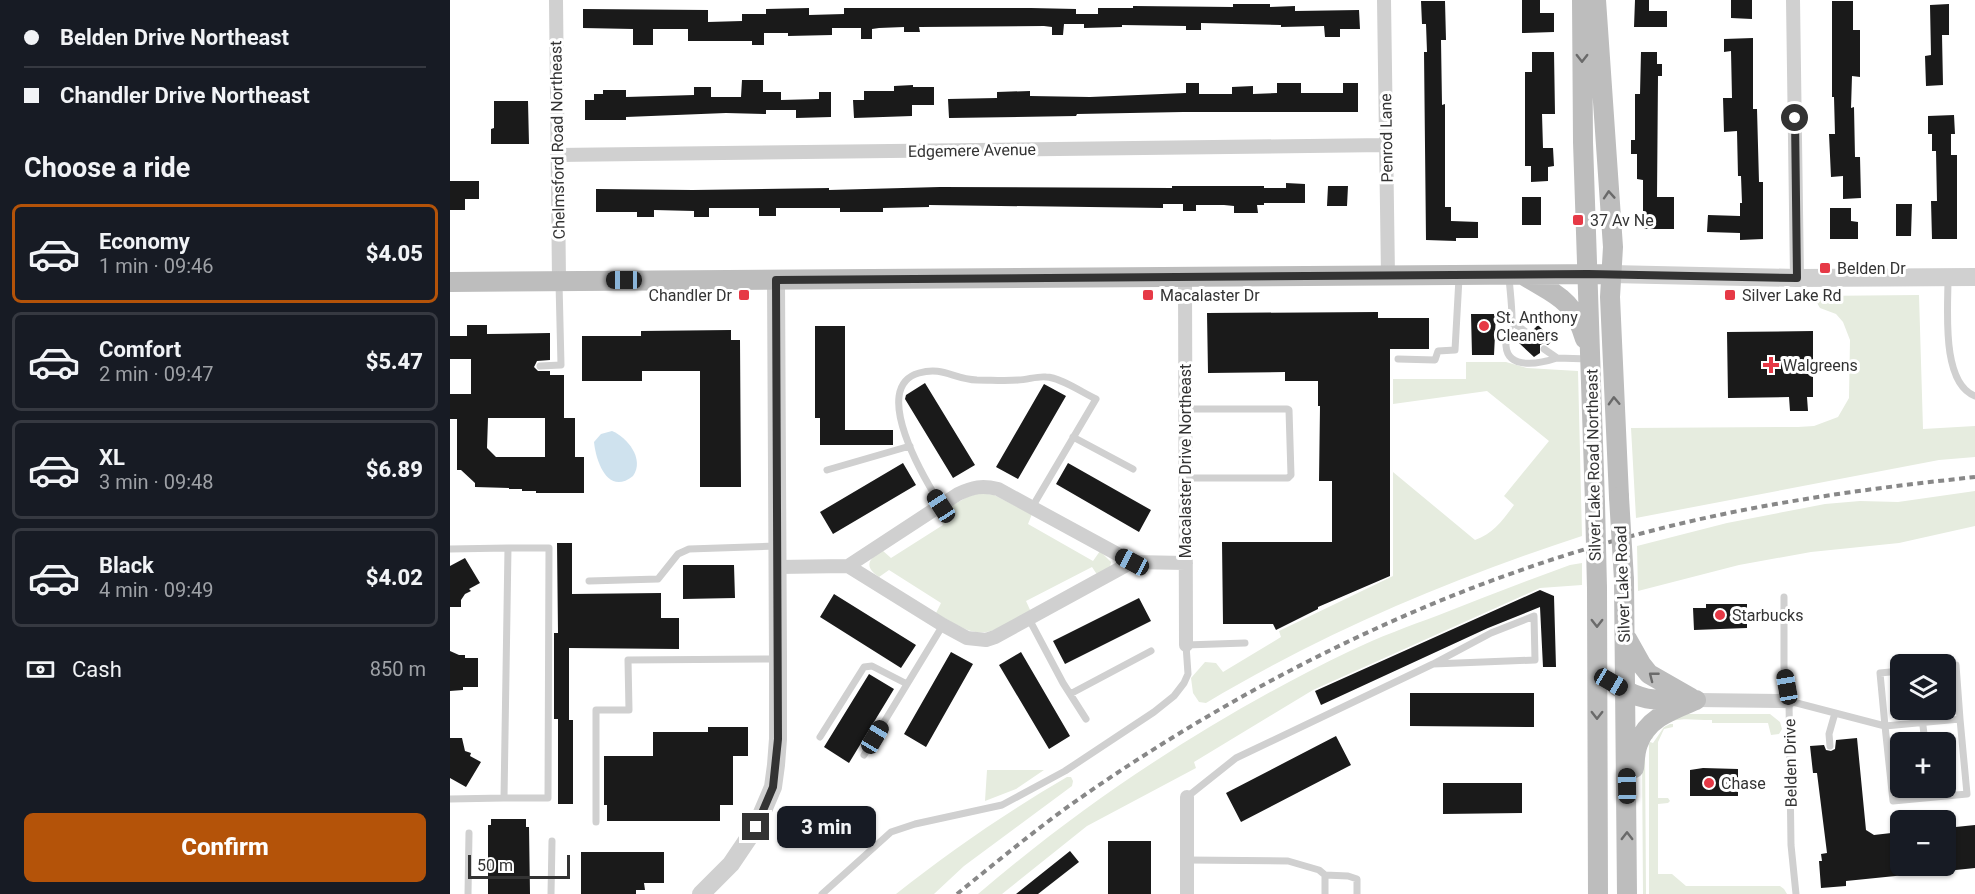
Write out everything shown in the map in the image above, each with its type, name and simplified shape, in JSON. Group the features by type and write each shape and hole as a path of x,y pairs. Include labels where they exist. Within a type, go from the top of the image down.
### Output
{"main road":[{"name":"Silver Lake Road Northeast","path":"1582,0 1583,142 1595,503 1599,894"},
{"path":"450,282 1611,274 1613,247 1596,0"},
{"path":"1516,274 1562,299 1571,308 1579,320 1591,359"},
{"name":"Silver Lake Road","path":"1611,274 1618,497 1624,580 1628,894"},
{"path":"1625,636 1649,674 1696,700"},
{"path":"1597,657 1611,682 1646,700 1696,700"},
{"path":"1627,810 1638,744 1647,729 1665,712 1696,700"}],"street":[{"name":"Chelmsford Road Northeast","path":"556,0 559,281"},
{"name":"Penrod Lane","path":"1384,0 1388,276"},
{"path":"1793,0 1797,278"},
{"name":"Edgemere Avenue","path":"557,155 1386,146"},
{"path":"1611,274 1797,278 1975,277"},
{"name":"Macalaster Drive Northeast","path":"1185,277 1186,645"},
{"path":"701,894 731,864 744,846 756,827 773,787 778,739 776,280"},
{"path":"778,567 848,566 973,487 987,486 998,489 1132,562 1186,563"},
{"path":"848,566 967,638 986,639 995,637 1132,562"},
{"path":"1696,700 1789,701"},
{"path":"1187,797 1187,894"}],"lane":[{"path":"1516,274 1512,322 1508,329 1505,346 1509,355 1514,360 1524,363 1542,363 1557,358 1591,359"},
{"path":"1398,359 1435,360 1438,351 1455,351 1459,275"},
{"path":"1948,277 1951,360 1961,386 1968,394 1975,396"},
{"path":"540,366 561,365 559,281"},
{"path":"1512,322 1528,334"},
{"path":"1544,349 1557,358"},
{"path":"941,506 910,446 903,429 897,401 898,394 907,379 916,374 942,371 961,379 1017,380 1048,376 1096,399 1032,509"},
{"path":"1185,409 1289,410 1291,475 1288,478 1185,478"},
{"path":"1073,436 1133,469"},
{"path":"827,470 910,446"},
{"path":"589,581 658,579 678,554 689,549 778,546"},
{"path":"504,798 508,548"},
{"path":"450,549 549,548 548,798 450,799"},
{"name":"Belden Drive","path":"1784,597 1784,667 1789,701 1791,845 1796,894"},
{"path":"1187,797 1236,758 1433,664 1491,633 1534,616 1535,660 1433,664"},
{"path":"1029,619 1063,683 1072,693 1086,719"},
{"path":"864,755 943,625"},
{"path":"822,894 891,832 915,824 1002,805 1065,771 1154,712 1174,696 1184,683 1188,674 1186,645 1245,643"},
{"path":"1072,693 1151,651"},
{"path":"596,822 596,710 629,710 628,660 778,659"},
{"path":"1956,665 1967,794 1956,795"},
{"path":"820,737 864,667 873,666 907,684"},
{"path":"1890,672 1880,673 1890,773"},
{"path":"1789,701 1885,726 1960,719"},
{"path":"1830,746 1829,734 1836,713"},
{"path":"1923,722 1924,732"},
{"path":"1893,798 1893,801 1921,798"},
{"path":"468,894 469,833"},
{"path":"551,894 552,841"},
{"path":"1187,860 1288,861 1319,870 1325,875 1348,876 1357,879 1357,894"},
{"path":"1325,875 1325,894"}],"shaded area":[{"path":"1919,295 1923,429 1975,426 1975,457 1939,460 1636,518 1631,428 1798,427 1814,426 1838,417 1849,398 1850,340 1843,322 1836,314 1820,308 1813,296"},
{"path":"1466,362 1506,362 1527,368 1578,371 1582,536 1485,570 1389,609 1297,653 1206,703 1199,702 1193,693 1191,678 1205,662 1216,663 1223,672 1281,637 1279,631 1393,576 1393,472 1475,540 1492,530 1506,516 1514,505 1504,496 1549,441 1487,391 1393,404 1393,379 1466,379"},
{"path":"1975,491 1975,526 1899,543 1811,552 1739,565 1638,591 1637,546 1727,523 1825,504 1860,501 1898,502"},
{"path":"980,493 994,495 1032,514 1028,524 1093,561 1100,551 1111,562 1109,571 1098,576 1092,567 1026,601 1031,612 993,631 974,632 936,613 941,603 889,570 879,577 871,569 869,566 871,560 882,550 891,558 943,525 938,514 967,497"},
{"path":"1582,563 1582,585 1540,588 1313,690 1194,762 1196,768 1087,826 1002,894 978,894 1110,792 1156,760 1252,702 1372,641 1570,565"},
{"path":"1678,714 1770,714 1780,722 1782,729 1779,734 1771,735 1768,723 1712,723 1712,720 1685,719 1664,725 1652,739 1648,738 1659,724"},
{"path":"1673,724 1673,727 1664,729 1658,742 1658,798 1668,798 1670,801 1658,804 1658,874 1672,874 1686,886 1780,886 1787,894 1649,894 1649,744 1653,743 1664,727"},
{"path":"1645,746 1646,894 1643,894 1642,756"},
{"path":"987,770 1044,770 1016,789 985,801"},
{"path":"1067,777 1071,777 1072,786 964,866 934,894 896,894 979,832"}],"water":[{"path":"612,431 628,443 636,456 637,463 633,476 624,481 617,482 610,479 597,459 594,442 601,434"}],"building":[{"path":"1522,0 1540,0 1540,13 1554,13 1554,32 1522,33"},
{"path":"1635,0 1649,0 1649,11 1667,11 1667,27 1634,27"},
{"path":"1731,0 1752,0 1752,19 1731,18"},
{"path":"1421,1 1445,1 1446,40 1441,40 1442,105 1445,104 1445,207 1451,207 1451,221 1478,222 1478,238 1456,238 1456,241 1426,240 1424,52 1427,52 1426,24 1422,24"},
{"path":"1832,1 1853,1 1853,30 1860,30 1860,77 1852,76 1851,108 1854,107 1855,157 1860,157 1861,198 1843,199 1843,176 1831,177 1829,134 1835,134 1834,97 1832,97"},
{"path":"1233,4 1270,4 1270,7 1295,6 1295,11 1359,10 1360,29 1340,29 1340,37 1325,37 1324,26 1281,27 1281,25 1201,23 1201,30 1186,30 1186,26 1122,25 1122,27 1084,28 1084,24 1064,24 1063,35 1052,35 1052,27 1044,26 919,27 920,32 904,32 904,27 872,29 872,39 861,39 861,28 832,28 832,35 788,36 788,33 764,33 764,45 752,45 752,41 688,41 688,29 653,29 653,45 633,45 633,29 583,28 583,9 708,10 708,22 742,21 742,14 766,14 766,9 809,8 809,15 844,14 844,8 1076,9 1076,14 1098,14 1098,8 1233,7"},
{"path":"1949,4 1949,35 1942,35 1943,85 1926,86 1925,56 1931,55 1930,5"},
{"path":"1753,38 1753,109 1757,109 1759,182 1763,182 1763,239 1740,240 1740,233 1707,232 1708,215 1740,216 1740,203 1742,203 1741,176 1738,176 1737,131 1724,132 1723,98 1732,98 1731,51 1724,52 1724,39"},
{"path":"1532,52 1554,52 1555,114 1542,114 1543,148 1553,148 1554,166 1548,167 1548,181 1531,182 1531,166 1525,166 1525,72 1532,72"},
{"path":"1641,52 1657,52 1657,64 1662,64 1662,76 1658,76 1657,197 1674,197 1674,229 1643,229 1643,180 1637,179 1637,154 1631,154 1631,140 1635,140 1635,94 1640,94"},
{"path":"742,80 763,80 763,92 781,92 781,100 819,99 819,92 831,92 831,117 796,118 796,110 766,110 766,114 726,113 626,117 626,120 585,120 585,100 594,100 594,94 603,94 603,90 626,90 626,97 694,95 694,87 711,87 711,97 741,97"},
{"path":"1186,83 1199,83 1199,94 1232,94 1232,87 1253,86 1253,94 1277,93 1277,83 1301,83 1301,93 1343,93 1343,83 1358,83 1358,112 1183,112 949,118 948,99 997,98 997,92 1030,91 1030,96 1090,97 1186,93"},
{"path":"913,85 913,87 934,87 934,105 912,105 912,116 854,118 853,100 864,100 864,91 894,91 894,86"},
{"path":"494,101 528,101 529,144 491,144 491,129 494,128"},
{"path":"1954,115 1955,134 1951,134 1951,155 1957,155 1957,239 1932,239 1931,201 1937,201 1936,151 1932,151 1932,134 1928,134 1928,116"},
{"path":"450,181 479,181 479,199 465,199 465,210 450,210"},
{"path":"1286,183 1305,184 1305,203 1264,203 1264,205 1257,205 1258,213 1234,213 1234,206 1224,205 1196,205 1196,211 1183,211 1183,204 1163,204 1163,208 929,205 929,207 883,208 883,212 840,212 840,208 776,208 776,216 759,216 759,208 709,208 709,217 694,217 694,211 654,210 654,217 637,217 637,212 596,212 596,189 829,188 829,190 940,187 1172,188 1172,186 1286,188"},
{"path":"1328,186 1348,186 1347,206 1327,206"},
{"path":"1522,197 1541,197 1541,225 1522,225"},
{"path":"1896,204 1912,204 1911,236 1896,236"},
{"path":"1830,208 1851,208 1851,221 1858,222 1858,239 1830,239"},
{"path":"1378,312 1378,318 1429,318 1429,349 1390,349 1390,576 1318,607 1276,630 1273,624 1223,624 1222,542 1332,542 1332,481 1319,481 1318,381 1285,381 1285,372 1208,373 1207,313"},
{"path":"1471,314 1496,314 1494,355 1472,355"},
{"path":"467,325 487,325 487,334 550,333 550,360 537,361 534,367 538,371 550,371 550,375 564,375 564,418 575,418 575,457 584,457 584,493 536,493 536,491 522,491 522,489 475,487 475,483 461,470 457,470 457,419 450,419 450,394 471,394 471,359 450,359 450,336 467,336","holes":["488,418 545,418 545,457 496,457 487,448"]},
{"path":"1538,325 1553,340 1548,345 1544,343 1540,345 1540,353 1534,357 1519,343 1525,338 1529,340 1533,338 1535,334 1533,330"},
{"path":"815,326 845,326 845,430 893,430 893,445 820,445 820,418 815,418"},
{"path":"731,330 731,340 740,340 741,487 700,487 700,371 642,371 642,381 582,381 582,336 641,336 641,331"},
{"name":"Walgreens","path":"1813,331 1813,397 1807,397 1808,411 1790,411 1789,397 1728,398 1727,332"},
{"path":"925,383 975,465 953,478 905,399 906,395"},
{"path":"1044,384 1066,396 1018,479 996,467"},
{"path":"903,463 916,485 833,534 820,512"},
{"path":"1068,463 1151,510 1139,532 1056,484"},
{"path":"557,543 572,543 572,594 661,593 661,618 679,618 679,649 569,648 569,720 573,720 573,804 558,804 558,719 554,719 554,633 558,633"},
{"path":"465,558 480,583 465,594 461,600 461,607 450,607 450,566"},
{"path":"683,565 734,565 735,598 683,599"},
{"path":"1540,590 1554,596 1556,667 1543,667 1540,607 1488,628 1321,705 1315,691"},
{"path":"834,594 916,645 901,668 820,617"},
{"path":"1139,598 1151,621 1065,664 1053,641"},
{"path":"1706,604 1747,604 1747,628 1694,630 1693,608 1706,608"},
{"path":"450,651 465,655 465,658 478,658 478,687 463,687 463,690 450,691"},
{"path":"951,652 973,664 926,747 904,734"},
{"path":"1021,652 1070,736 1049,749 999,665"},
{"path":"869,674 894,689 849,763 824,747"},
{"path":"1410,693 1534,693 1534,727 1410,726"},
{"path":"708,727 748,727 748,756 733,756 733,805 720,805 720,821 607,821 607,805 604,805 604,756 653,756 653,732 708,732"},
{"path":"1336,736 1351,765 1241,822 1226,793"},
{"path":"450,738 462,738 465,751 481,762 466,787 450,778"},
{"path":"1857,738 1866,830 1874,835 1890,833 1890,876 1895,876 1846,881 1846,886 1821,888 1819,861 1822,861 1821,854 1827,853 1817,773 1813,773 1810,746 1824,745 1826,750 1831,751 1835,749 1836,740"},
{"path":"1738,769 1738,796 1690,796 1690,770"},
{"path":"1443,783 1522,783 1522,813 1443,814"},
{"path":"491,819 526,819 526,827 529,827 530,894 488,894 488,825 491,825"},
{"path":"1975,825 1975,868 1956,870 1956,827"},
{"path":"1108,841 1151,841 1151,894 1108,894"},
{"path":"1070,851 1079,862 1038,894 1016,894"},
{"path":"581,852 664,852 664,883 644,883 645,890 636,890 636,894 581,894"}],"railway":[{"path":"957,894 1086,794 1216,711 1353,639 1424,607 1569,554 1684,523 1808,499 1975,477"}],"place":[{"name":"37 Av Ne","path":"1578,220"},
{"name":"Belden Dr","path":"1825,268"},
{"name":"Chandler Dr","path":"744,295"},
{"name":"Macalaster Dr","path":"1148,295"},
{"name":"Silver Lake Rd","path":"1730,295"},
{"name":"St. Anthony Cleaners","path":"1484,326"},
{"name":"Walgreens","path":"1771,365"},
{"name":"Starbucks","path":"1720,615"},
{"name":"Chase","path":"1709,783"}],"route":[{"path":"756,827 773,787 778,739 776,280 1588,274 1797,278 1795,118"}]}
